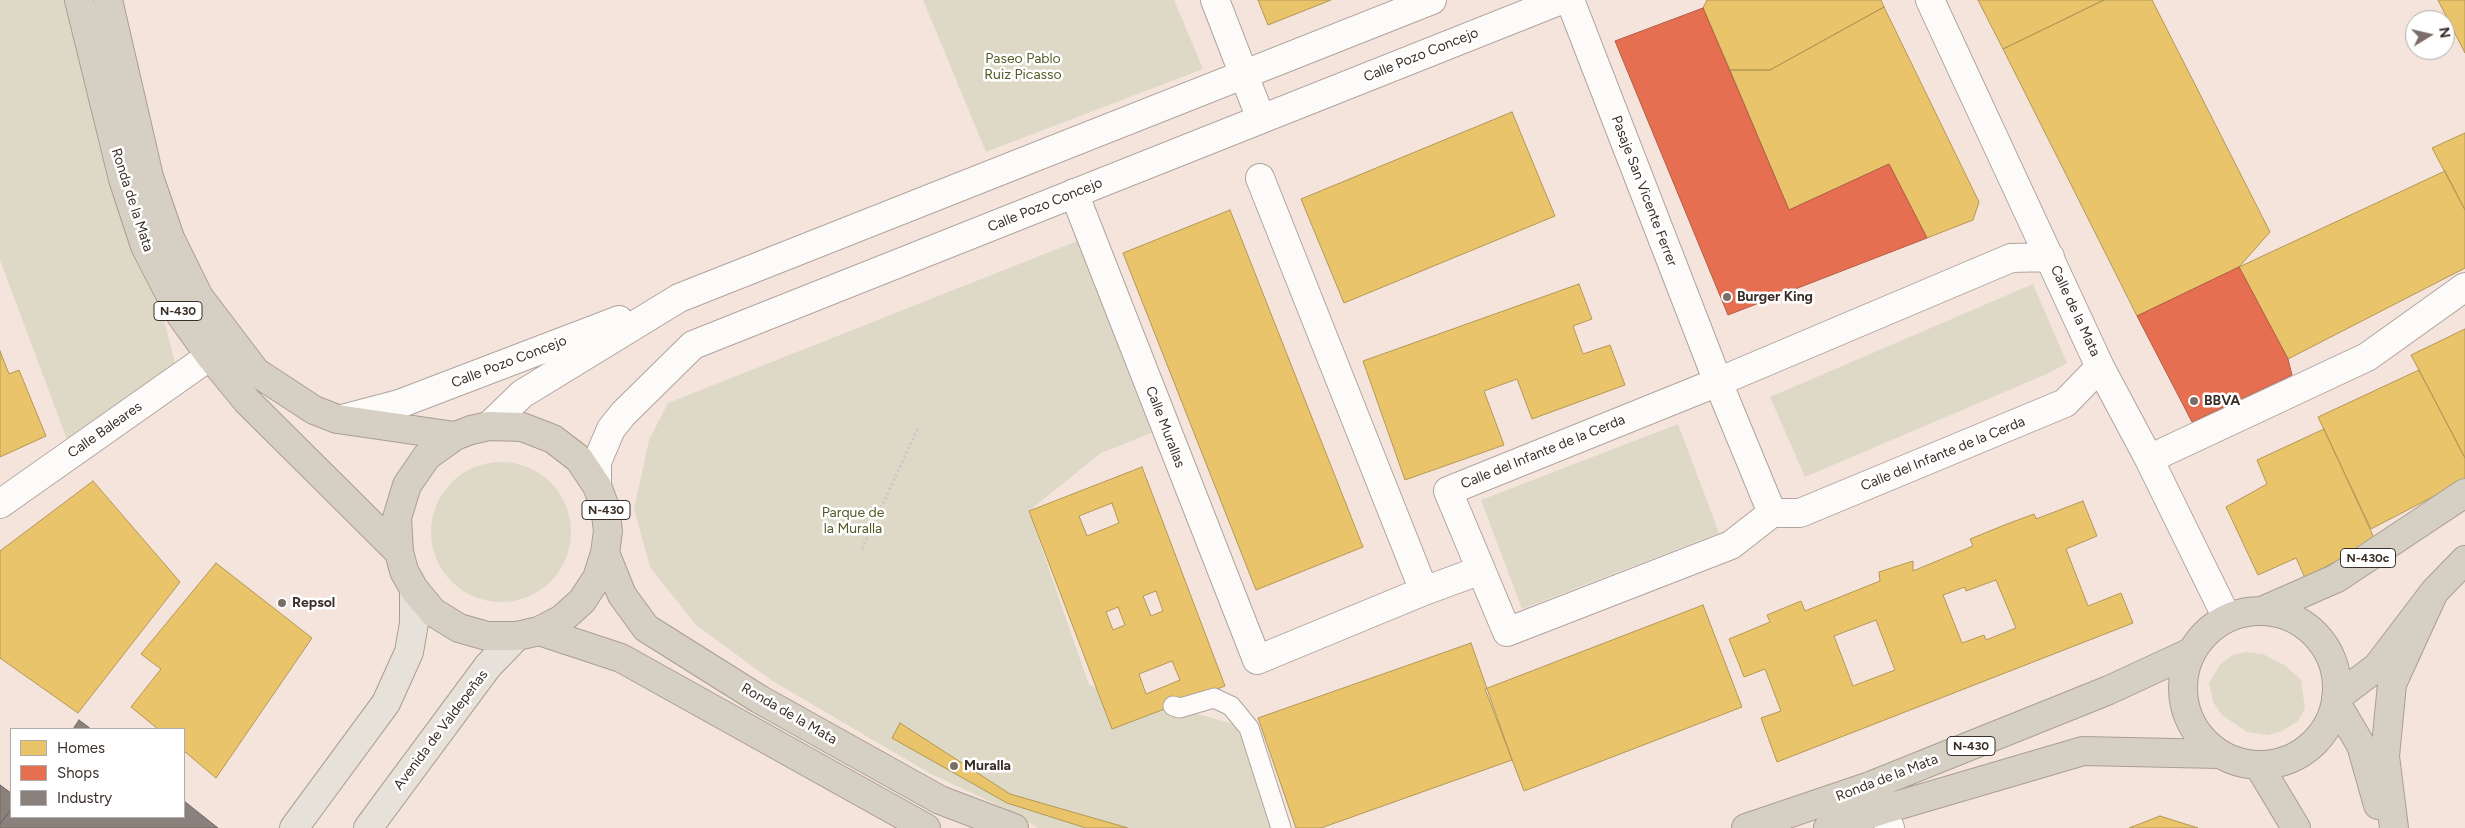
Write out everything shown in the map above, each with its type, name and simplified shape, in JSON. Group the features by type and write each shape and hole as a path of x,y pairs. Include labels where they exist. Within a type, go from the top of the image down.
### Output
{"highway":[{"name":"Ronda de la Mata","path":"78,0 123,179 145,246 180,314 210,356 247,401 399,552"},
{"name":"Ronda de la Mata","path":"108,0 149,177 170,238 199,296 256,372 314,410 337,419 455,436"},
{"name":"N-430","path":"528,634 562,619 582,601 597,578 605,553 608,530 605,507 597,486 579,458 553,439 522,427 489,426 455,436 427,456 407,485 397,518 399,552 404,572 414,590 433,612 459,628 487,636 528,634 621,658 926,828"},
{"name":"N-430c","path":"2264,610 2338,578 2465,493"},
{"name":"Ronda de la Mata","path":"605,553 622,596 646,628 759,699 940,800 1014,828"},
{"path":"2385,828 2361,745 2336,701 2376,667 2434,592 2465,560"},
{"path":"2394,828 2385,756 2392,684 2434,592"},
{"name":"N-430","path":"2264,610 2290,616 2313,630 2329,652 2337,677 2336,701 2330,724 2317,741 2300,755 2281,763 2259,766 2238,762 2219,754 2201,738 2189,719 2183,697 2184,674 2191,652 2206,632 2227,618 2245,612 2264,610"},
{"name":"Ronda de la Mata","path":"1746,828 1870,786 2109,690 2191,652"},
{"name":"Ronda de la Mata","path":"1828,828 1886,819 2083,751 2219,754"},
{"path":"2259,766 2296,828"}],"main road":[{"path":"294,828 386,703 409,652 414,623 414,590"},
{"name":"Avenida de Valdepeñas","path":"368,828 488,666 528,634"}],"street":[{"path":"1215,0 1261,119"},
{"name":"Calle Pozo Concejo","path":"337,419 369,413 399,404 679,298 1432,0"},
{"name":"Calle Pozo Concejo","path":"597,486 598,462 611,429 623,414 693,345 1261,119 1506,10 1561,0"},
{"name":"Pasaje San Vicente Ferrer","path":"1570,0 1718,382"},
{"name":"Calle de la Mata","path":"1930,0 2100,367 2149,459 2227,618"},
{"path":"1260,178 1424,591 1481,570"},
{"name":"Calle Murallas","path":"1074,193 1257,660 1424,591"},
{"name":"Calle del Infante de la Cerda","path":"2050,257 2011,258 1718,382 1448,491 1507,632 1731,545 1772,514 1800,512 2064,404 2100,367"},
{"path":"2149,459 2367,357 2465,287"},
{"name":"Calle Pozo Concejo","path":"489,426 522,394 679,298"},
{"name":"Calle Baleares","path":"0,504 210,356"},
{"path":"1718,382 1772,514"}],"lane":[{"path":"1173,706 1180,708 1214,698 1231,706 1249,728 1281,828"}],"path":[{"path":"862,549 918,428"}],"green space":[{"path":"0,0 83,0 179,379 72,453 0,260"},
{"name":"Paseo Pablo Ruiz Picasso","path":"923,0 1174,0 1203,69 986,152"},
{"name":"Parque de la Muralla","path":"1090,236 1124,359 1128,358 1156,431 1101,453 1029,511 1089,685 1249,728 1281,828 1038,828 1006,809 929,773 771,680 696,625 650,567 634,509 649,440 668,403"},
{"path":"2033,284 2067,363 2049,373 1805,477 1770,397"},
{"path":"1678,424 1719,533 1522,609 1481,500"},
{"path":"501,462 528,468 540,474 550,483 559,493 565,505 571,532 565,559 559,571 550,581 540,590 528,596 501,602 474,596 462,590 452,581 443,571 437,559 431,532 437,505 443,493 452,483 462,474 474,468"},
{"path":"2245,652 2263,654 2286,666 2301,680 2305,708 2298,721 2282,731 2268,735 2247,732 2222,715 2213,702 2209,683 2220,665 2232,655"}],"building: Homes":[{"path":"1258,0 1331,0 1268,25"},
{"path":"1707,0 1881,0 1884,7 1770,70 1730,70 1703,8"},
{"path":"1978,0 2104,0 2003,49"},
{"path":"2104,0 2152,0 2270,232 2239,267 2137,316 2003,49"},
{"path":"2438,0 2465,0 2465,53 2455,33 2455,10 2443,10"},
{"path":"1884,7 1979,202 1973,220 1927,238 1889,164 1789,210 1730,70 1770,70"},
{"path":"1512,112 1555,216 1344,303 1301,199"},
{"path":"2465,133 2465,210 2432,148"},
{"path":"2445,171 2465,210 2465,268 2288,359 2239,267"},
{"path":"1230,210 1363,547 1256,590 1123,253"},
{"path":"1579,284 1592,319 1573,326 1583,354 1610,345 1625,385 1532,419 1517,379 1484,391 1504,445 1405,480 1363,361"},
{"path":"2465,329 2465,458 2411,355"},
{"path":"0,351 9,374 19,370 46,436 0,457"},
{"path":"2419,370 2465,458 2465,480 2371,529 2318,417"},
{"path":"2324,429 2375,540 2305,578 2296,558 2258,575 2226,507 2267,484 2257,460"},
{"path":"1142,467 1225,686 1112,729 1029,511","holes":["1112,503 1119,523 1087,536 1079,516","1156,591 1163,611 1151,616 1143,596","1118,607 1125,625 1113,630 1106,612","1172,661 1180,680 1146,694 1139,674"]},
{"path":"93,481 180,582 78,713 0,658 0,551"},
{"path":"2083,501 2097,536 2066,549 2088,606 2121,593 2133,623 1777,762 1761,718 1781,711 1765,669 1744,677 1729,639 1770,622 1767,615 1801,601 1805,611 1880,581 1879,572 1913,561 1913,571 1973,546 1970,539 2034,514 2036,519","holes":["1996,580 2016,628 1986,640 1984,635 1962,643 1943,595 1965,587 1966,591","1876,620 1895,670 1853,686 1834,636"]},
{"path":"216,563 312,638 216,778 185,752 185,728 157,728 131,707 161,669 141,654"},
{"path":"1703,605 1742,707 1524,791 1485,689"},
{"path":"1471,643 1512,760 1321,828 1296,828 1258,718"},
{"name":"Muralla","path":"900,723 1010,794 1128,828 1086,828 1007,803 892,738"},
{"path":"2160,816 2198,828 2129,828"}],"building: Shops":[{"path":"1703,8 1789,210 1889,164 1927,238 1728,315 1615,41"},
{"path":"2239,267 2288,359 2292,375 2192,422 2137,316"}],"building: Industry":[{"path":"79,720 90,728 74,728"},
{"path":"0,785 10,792 10,810 0,824"},
{"path":"185,802 218,828 0,828 0,824 10,810 10,818 185,818"}],"place":[{"name":"Burger King","path":"1727,297"},
{"name":"BBVA","path":"2194,401"},
{"name":"Repsol","path":"282,603"},
{"name":"Muralla","path":"954,766"}]}
